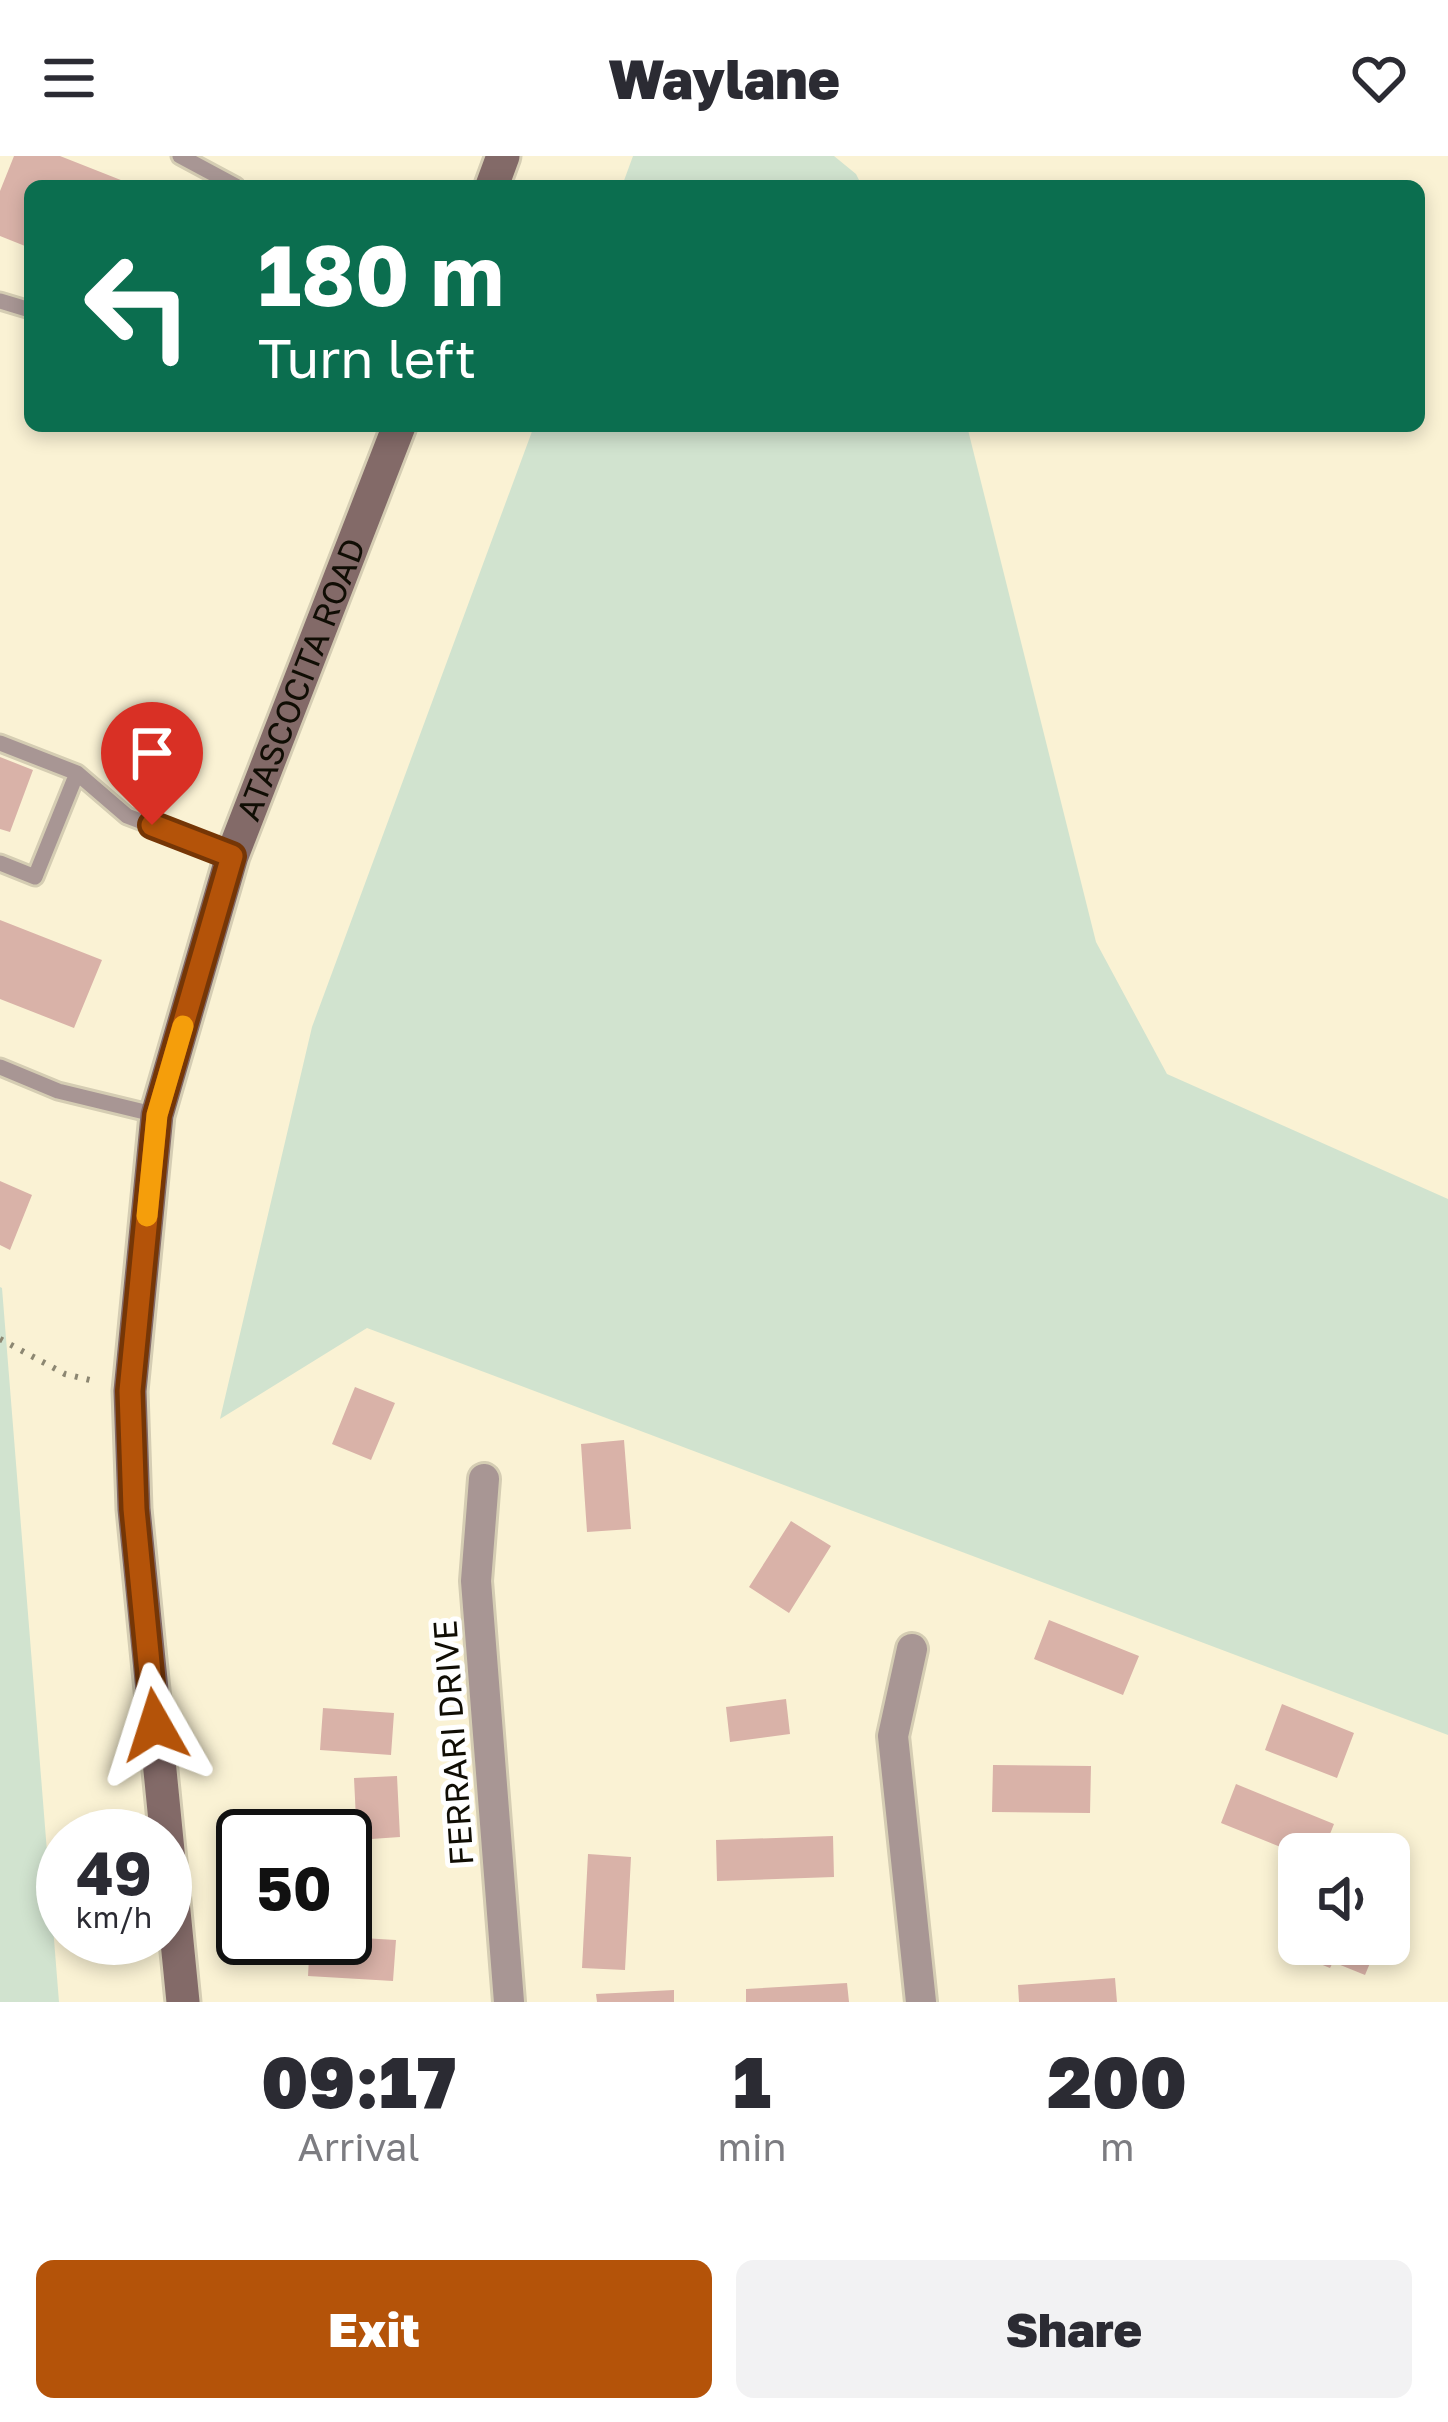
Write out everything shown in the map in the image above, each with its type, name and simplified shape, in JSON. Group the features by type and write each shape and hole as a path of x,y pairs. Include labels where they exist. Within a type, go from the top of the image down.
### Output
{"main road":[{"name":"ATASCOCITA ROAD","path":"183,2002 134,1509 130,1391 157,1115 232,856 397,432"}],"street":[{"name":"FERRARI DRIVE","path":"484,1479 476,1581 508,2002"},
{"path":"911,1649 893,1736 921,2002"}],"lane":[{"path":"180,156 225,180"},
{"path":"0,743 77,773 127,816 232,856"},
{"path":"0,863 35,877 77,773"},
{"path":"0,1067 58,1091 157,1115"}],"path":[{"path":"0,1340 65,1373 130,1391"}],"green space":[{"path":"633,156 834,156 859,180 624,180"},
{"path":"532,432 968,432 1096,942 1167,1074 1448,1199 1448,1735 367,1328 220,1419 312,1027"},
{"path":"0,1287 44,1809 36,1809 36,1965 56,1965 59,2002 0,2002"}],"building":[{"path":"14,156 60,156 121,180 24,180 24,246 0,236 0,191"},
{"path":"0,757 33,770 10,832 0,829"},
{"path":"0,920 102,960 74,1028 0,999"},
{"path":"0,1181 32,1195 10,1250 0,1245"},
{"path":"355,1387 395,1403 371,1460 332,1444"},
{"path":"624,1440 631,1529 587,1532 581,1444"},
{"path":"791,1521 831,1546 789,1613 749,1587"},
{"path":"1049,1620 1139,1656 1123,1695 1034,1659"},
{"path":"786,1699 790,1734 730,1742 726,1707"},
{"path":"1282,1704 1354,1733 1337,1778 1265,1750"},
{"path":"323,1708 394,1713 391,1755 320,1750"},
{"path":"993,1765 1091,1766 1090,1813 992,1812"},
{"path":"397,1776 400,1837 372,1839 372,1809 356,1809 354,1778"},
{"path":"1236,1784 1334,1824 1330,1833 1278,1833 1278,1846 1221,1823"},
{"path":"833,1836 834,1877 717,1881 716,1840"},
{"path":"588,1854 631,1857 625,1970 582,1968"},
{"path":"372,1939 396,1940 393,1981 308,1976 309,1965 372,1965"},
{"path":"1340,1965 1369,1965 1365,1975"},
{"path":"1115,1978 1117,2002 1019,2002 1018,1985"},
{"path":"847,1983 849,2002 746,2002 746,1989"},
{"path":"674,1990 674,2002 597,2002 596,1994"}],"slow traffic":[{"path":"147,1216 157,1115 183,1026"}],"route":[{"path":"152,825 232,856 157,1115 130,1391 134,1509 155,1725"}]}
